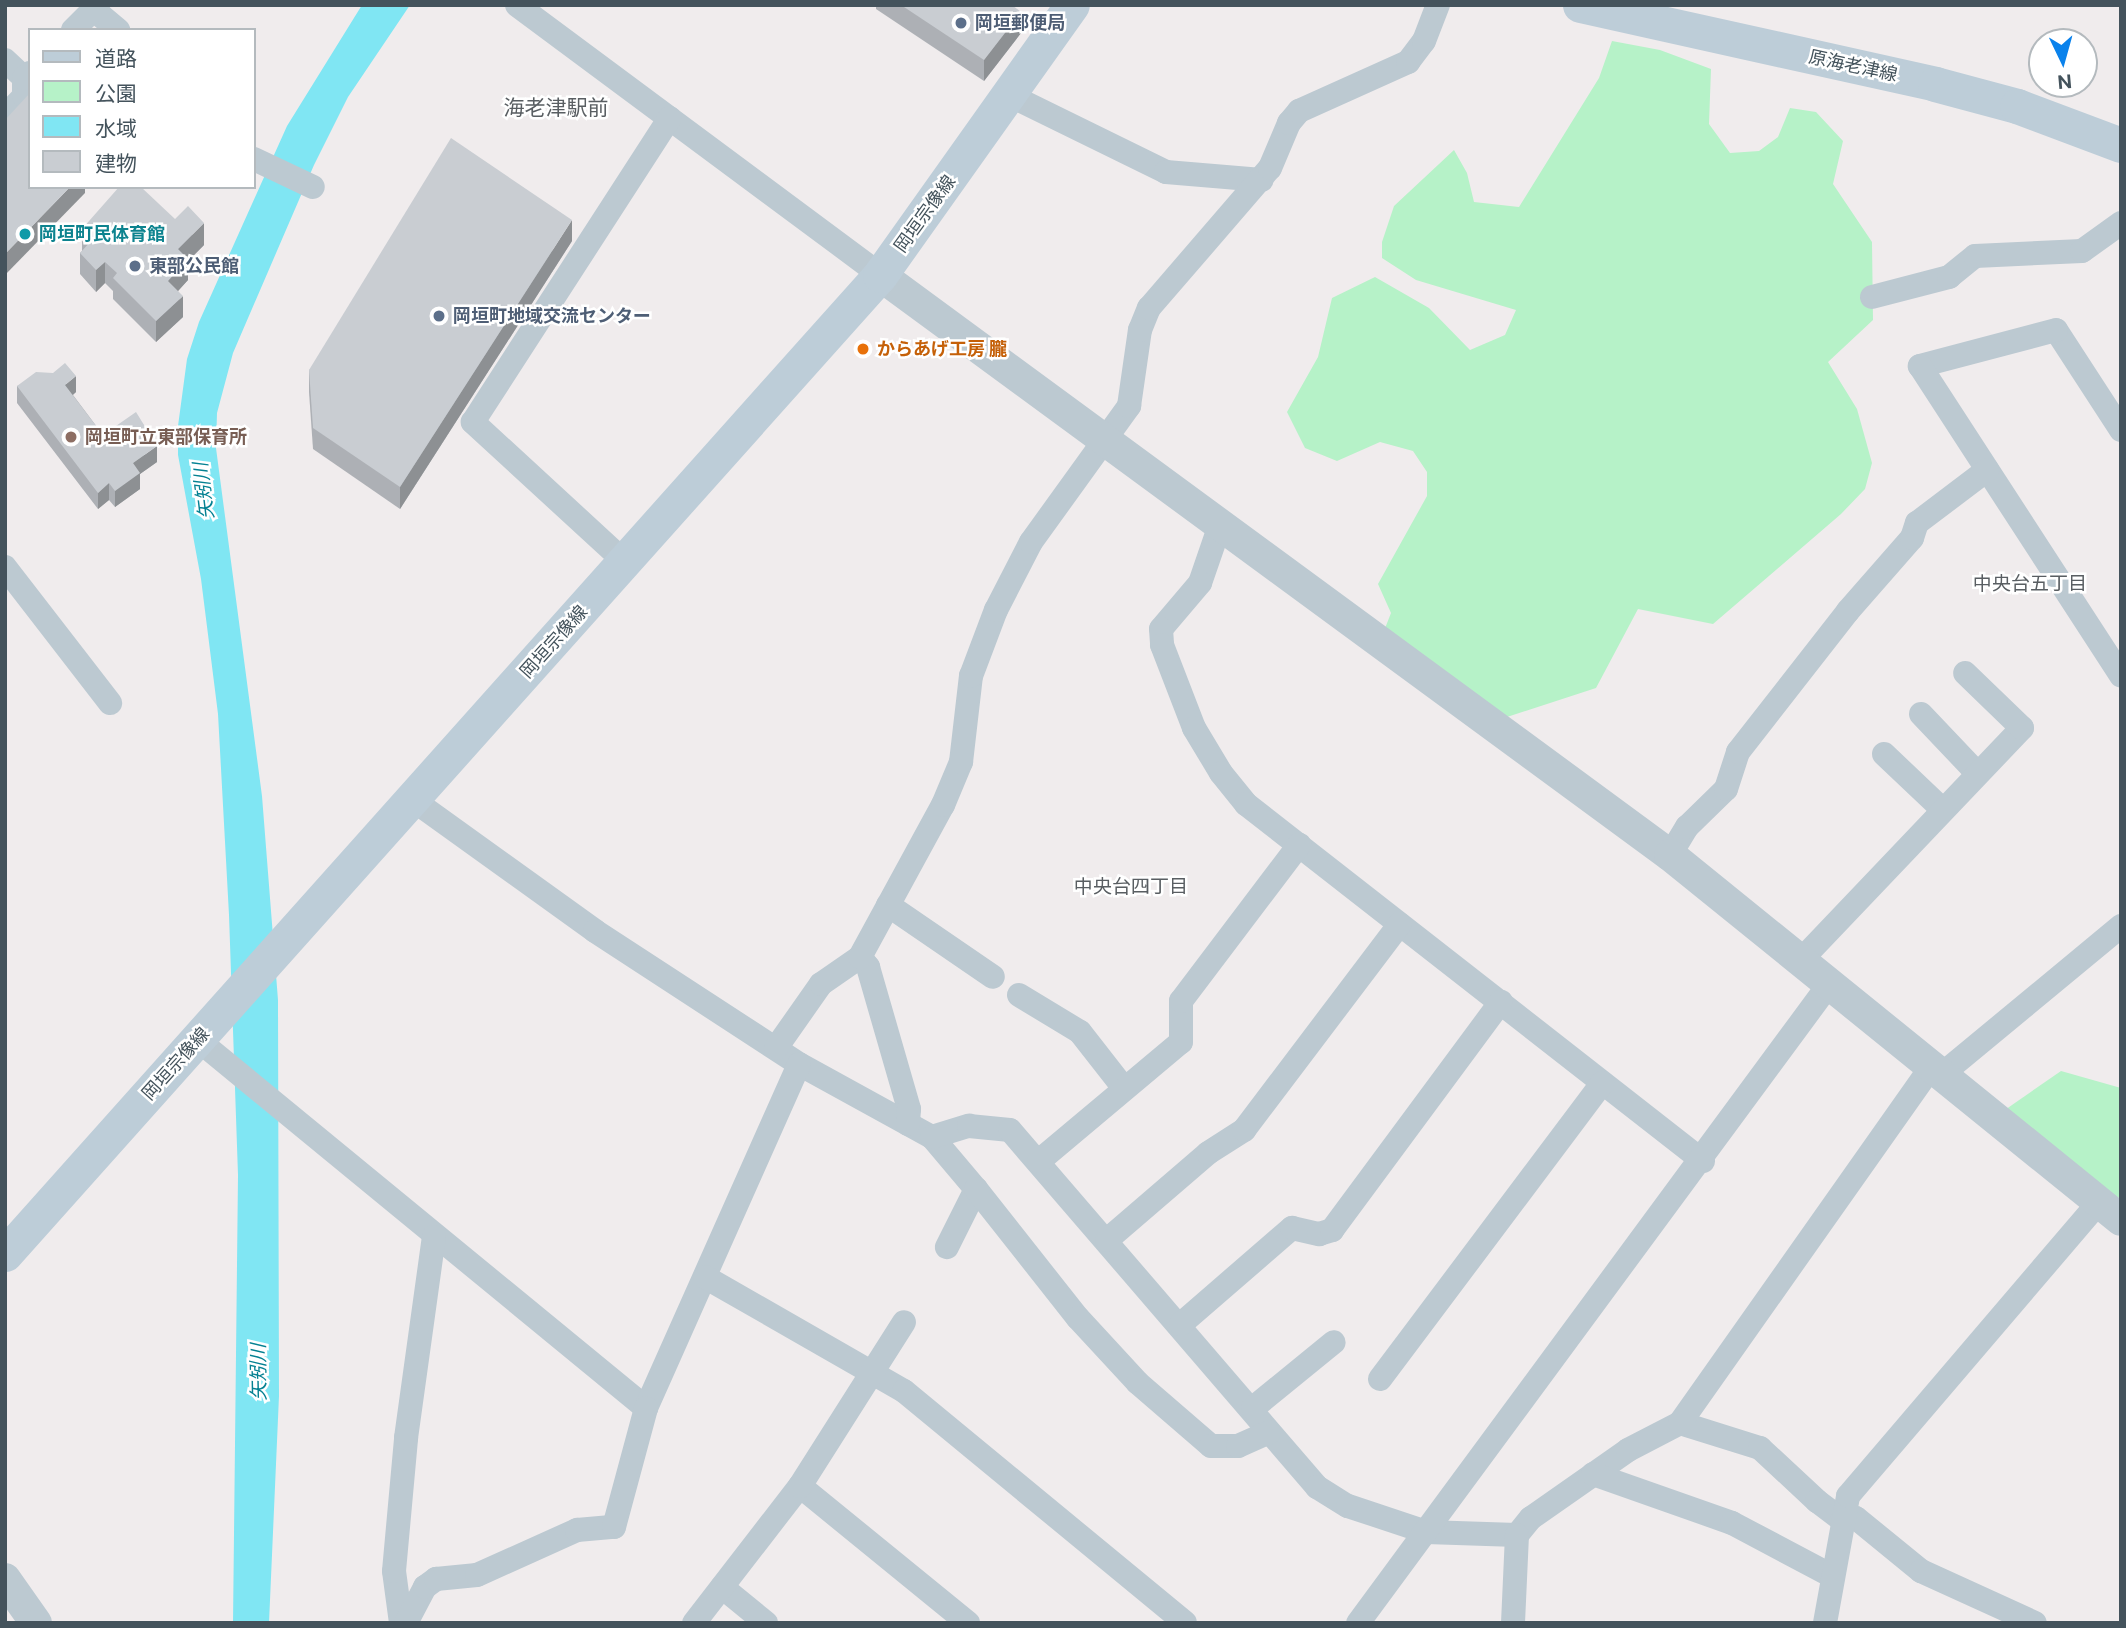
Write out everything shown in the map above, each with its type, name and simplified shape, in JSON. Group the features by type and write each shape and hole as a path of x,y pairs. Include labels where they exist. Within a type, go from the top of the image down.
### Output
{"main road":[{"name":"岡垣宗像線","path":"5,1254 880,275 1072,5"},
{"name":"原海老津線","path":"1580,5 1935,84 2017,106 2121,145"}],"street":[{"path":"517,5 1670,855 1802,959 2110,1211 1848,1496 1825,1623"},
{"path":"776,1048 821,984 860,957 943,805 961,762 971,676 1002,598 1031,542 1129,406 1140,330 1149,308 1262,180 1299,111 1408,62 1424,41 1438,5"},
{"path":"75,28 95,7 116,28"},
{"path":"5,60 27,76 24,96 5,116"},
{"path":"1009,95 1166,172 1262,180"},
{"path":"625,562 473,422 670,118"},
{"path":"259,163 313,187"},
{"path":"1872,297 1949,278 1975,256 2082,251 2121,223"},
{"path":"2121,430 2056,330 1920,366 2121,676"},
{"path":"1670,855 1687,828 1726,789 1738,752 1848,611 1912,538 1917,523 1987,470"},
{"path":"1220,525 1200,583 1161,629 1162,645 1194,728 1221,773 1246,804 1703,1161"},
{"path":"5,568 110,704"},
{"path":"1802,959 1941,808 2022,728 1965,673"},
{"path":"1921,714 1977,773"},
{"path":"1884,754 1941,808"},
{"path":"413,800 595,931 799,1064 932,1137 1078,1318 1129,1374 1212,1446 1238,1446 1269,1432"},
{"path":"1039,1161 1124,1087 1181,1042 1181,1001 1299,845"},
{"path":"888,905 993,977"},
{"path":"1107,1240 1208,1153 1244,1130 1400,924"},
{"path":"1513,1623 1517,1535 1531,1518 1628,1450 1680,1423 1936,1071 2121,926"},
{"path":"860,957 868,967 906,1096 908,1124"},
{"path":"1358,1623 1703,1161 1830,983"},
{"path":"1019,995 1080,1032 1124,1087"},
{"path":"1181,1324 1292,1228 1319,1234 1332,1230 1501,1002"},
{"path":"198,1040 434,1237 646,1408"},
{"path":"403,1623 425,1587 436,1579 477,1574 577,1531 614,1527 646,1408 799,1064"},
{"path":"1380,1379 1602,1083"},
{"path":"932,1137 969,1126 1010,1130 1181,1324 1317,1487 1348,1506 1426,1532 1517,1535"},
{"path":"947,1247 976,1189"},
{"path":"403,1623 394,1571 406,1438 434,1237"},
{"path":"705,1277 904,1391 1185,1623"},
{"path":"694,1623 800,1486 904,1322"},
{"path":"1253,1408 1334,1342"},
{"path":"1680,1423 1760,1448 1842,1520 1856,1518 1921,1571 1998,1615 2035,1623"},
{"path":"1593,1474 1732,1523 1832,1576"},
{"path":"800,1486 968,1623"},
{"path":"5,1579 36,1623"},
{"path":"722,1587 766,1623"}],"green space":[{"path":"1612,41 1660,50 1711,69 1709,124 1730,153 1759,151 1778,137 1790,108 1816,112 1843,141 1833,184 1872,242 1873,320 1828,362 1857,409 1872,463 1865,489 1841,514 1713,624 1638,609 1596,688 1507,717 1382,636 1391,613 1378,584 1427,496 1427,472 1413,451 1380,442 1337,461 1305,448 1287,412 1318,357 1332,298 1375,277 1429,308 1470,350 1505,335 1516,310 1416,280 1382,258 1382,242 1394,206 1454,150 1467,173 1474,202 1519,207 1599,78"},
{"path":"2061,1071 2121,1088 2121,1198 2103,1195 1999,1114"}],"water":[{"name":"矢矧川","path":"362,5 410,5 348,97 314,165 233,353 217,413 216,448 262,796 278,1000 279,1396 269,1623 233,1623 238,1175 229,915 218,714 201,579 178,455 178,426 187,359 199,322 287,126"}],"building":[{"path":"901,5 1012,5 1021,12 984,60"},
{"name":"岡垣町民体育館","path":"28,95 28,189 68,189 5,254 5,120"},
{"name":"岡垣町地域交流センター","path":"451,138 572,220 400,487 313,428 309,370"},
{"name":"東部公民館","path":"117,189 143,189 175,219 188,206 204,223 178,249 188,259 168,281 183,296 156,321 113,278 117,273 105,262 96,270 80,253 92,240 82,229"},
{"name":"岡垣町立東部保育所","path":"65,363 76,376 65,385 103,435 136,412 157,446 133,463 140,473 115,491 109,483 98,493 17,386 36,372 53,373"}],"place":[{"name":"岡垣郵便局","path":"961,23"},
{"name":"岡垣町民体育館","path":"25,234"},
{"name":"東部公民館","path":"135,266"},
{"name":"岡垣町地域交流センター","path":"439,316"},
{"name":"からあげ工房 朧","path":"863,349"},
{"name":"岡垣町立東部保育所","path":"71,437"}],"district":[{"name":"海老津駅前","path":"556,108"},
{"name":"中央台五丁目","path":"2030,584"},
{"name":"中央台四丁目","path":"1131,887"}]}
